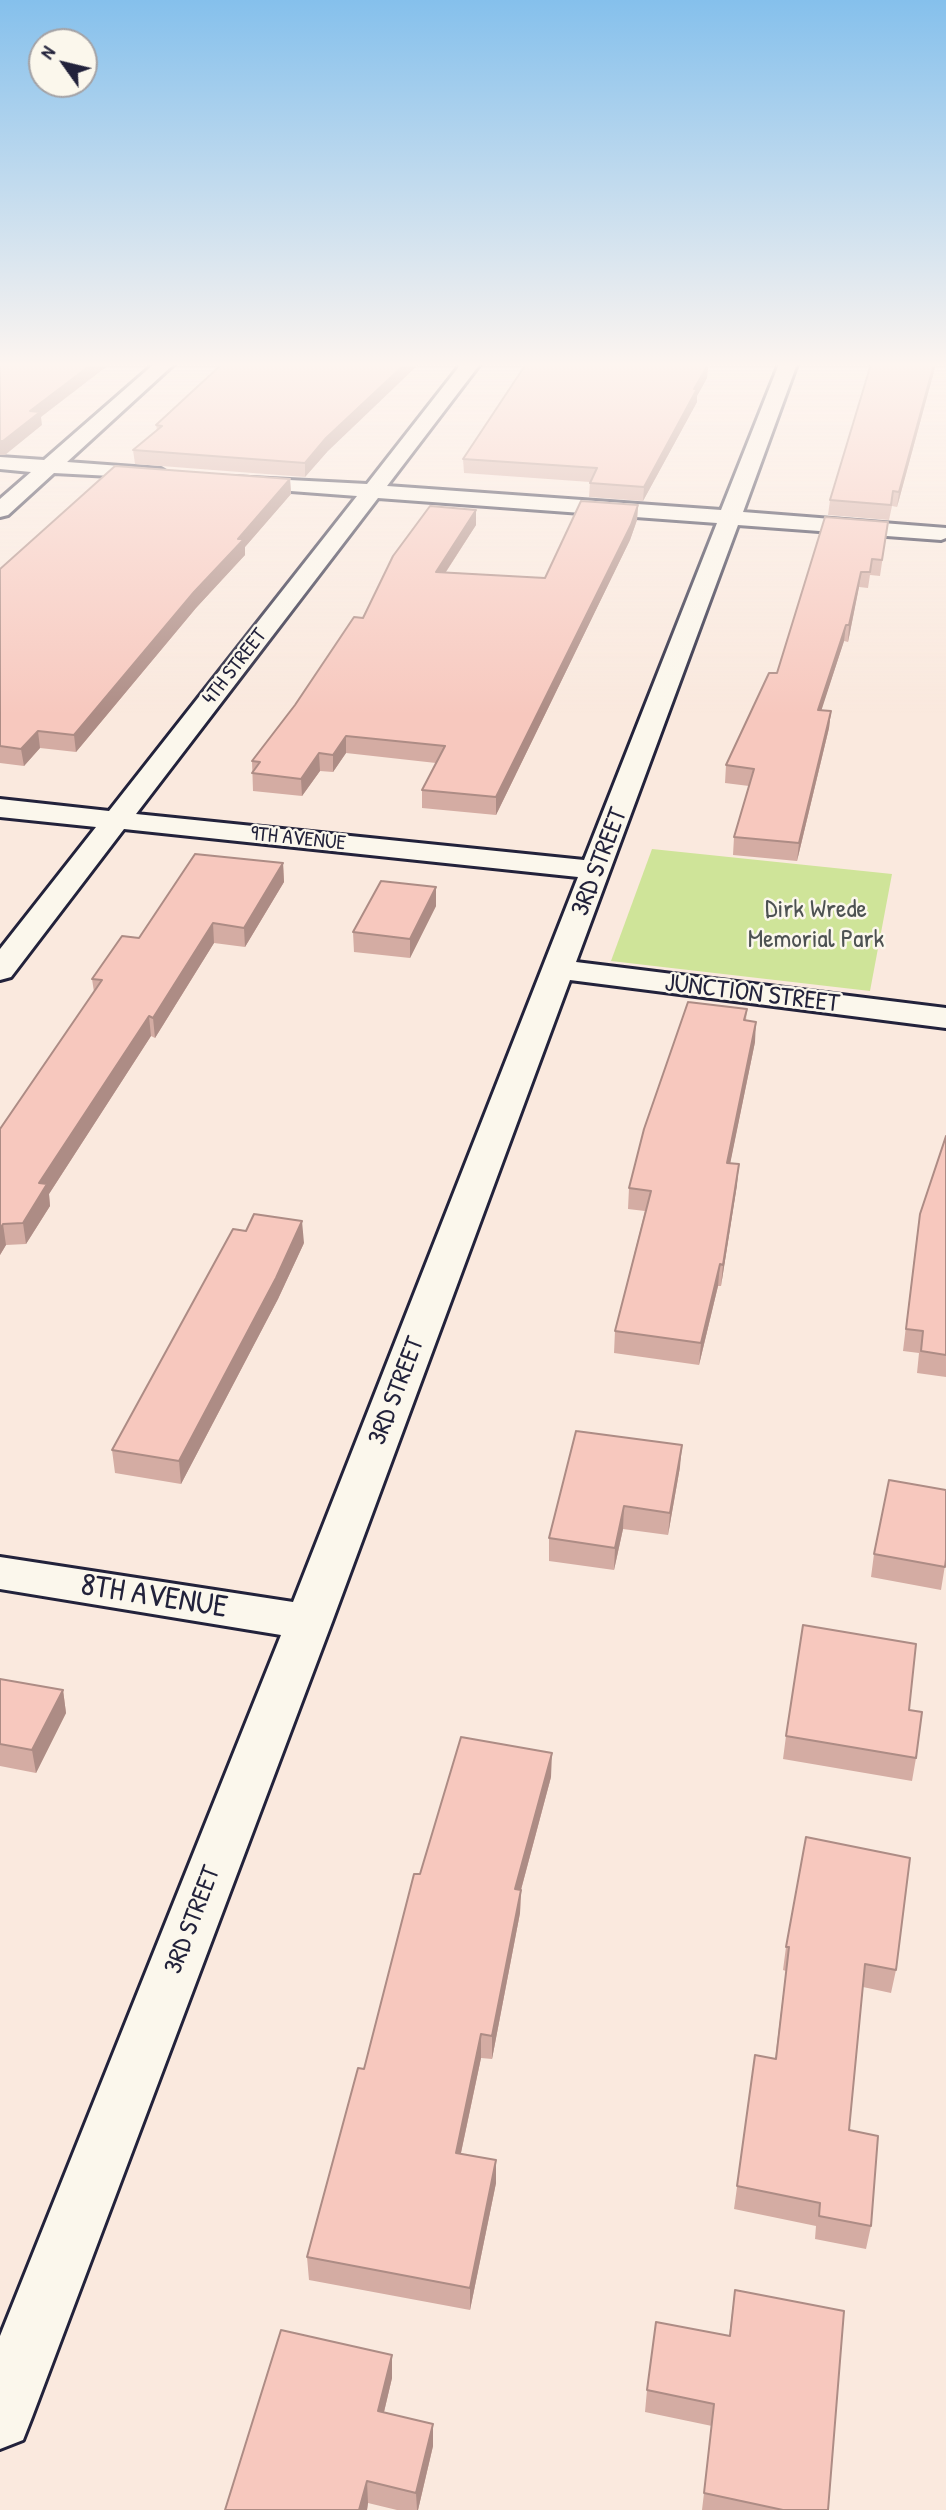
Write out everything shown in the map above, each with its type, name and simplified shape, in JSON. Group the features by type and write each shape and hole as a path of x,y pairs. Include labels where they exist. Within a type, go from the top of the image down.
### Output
{"street":[{"path":"0,510 34,481"},
{"path":"244,481 942,533"},
{"name":"4TH STREET","path":"0,970 381,481"},
{"name":"3RD STREET","path":"0,2417 309,1622 744,481"},
{"name":"9TH AVENUE","path":"0,808 597,870"},
{"name":"JUNCTION STREET","path":"559,969 946,1018"},
{"name":"8TH AVENUE","path":"0,1573 309,1622"}],"green space":[{"name":"Dirk Wrede Memorial Park","path":"652,849 892,874 870,991 611,961"}],"building":[{"path":"98,481 288,481 238,539 244,539 194,592 74,735 38,731 21,749 0,746 0,569"},
{"path":"591,481 647,481 644,487"},
{"path":"836,481 902,481 899,492 893,491 891,505 830,500"},
{"path":"581,501 638,505 631,525 496,797 422,790 445,746 346,736 333,755 319,753 301,779 252,773 260,762 252,761 295,705 354,617 363,618 393,556 430,506 476,510 436,572 545,578"},
{"path":"825,517 888,522 882,560 872,559 870,572 861,572 849,625 846,625 818,710 831,711 799,843 734,837 754,769 726,765 769,673 777,673"},
{"path":"195,854 283,863 244,928 213,923 153,1018 149,1016 39,1183 47,1184 23,1223 3,1224 0,1229 0,1129 102,980 92,979 122,936 139,938"},
{"path":"381,881 436,887 410,939 353,932"},
{"path":"688,1002 747,1009 744,1020 756,1022 727,1163 739,1164 723,1265 720,1264 701,1343 615,1331 651,1191 629,1188 644,1129"},
{"path":"946,1136 946,1355 921,1351 923,1331 906,1329 920,1214"},
{"path":"254,1214 302,1221 276,1278 179,1461 112,1450 233,1229 246,1231"},
{"path":"576,1431 682,1445 670,1513 624,1506 615,1548 549,1538"},
{"path":"889,1480 946,1490 945,1567 874,1554"},
{"path":"803,1625 916,1644 909,1710 922,1712 916,1758 786,1736"},
{"path":"0,1679 63,1690 32,1750 0,1744"},
{"path":"461,1737 552,1753 515,1889 521,1890 492,2036 481,2034 456,2153 496,2160 470,2288 307,2257 358,2068 364,2069 414,1874 420,1874"},
{"path":"806,1837 910,1858 896,1970 865,1964 849,2130 878,2136 871,2226 819,2216 820,2203 737,2186 755,2055 776,2059 789,1947 786,1947"},
{"path":"735,2290 844,2311 828,2510 783,2510 704,2493 714,2404 647,2390 656,2322 730,2336"},
{"path":"281,2330 392,2355 378,2411 433,2424 416,2493 367,2481 359,2510 225,2510"}]}
